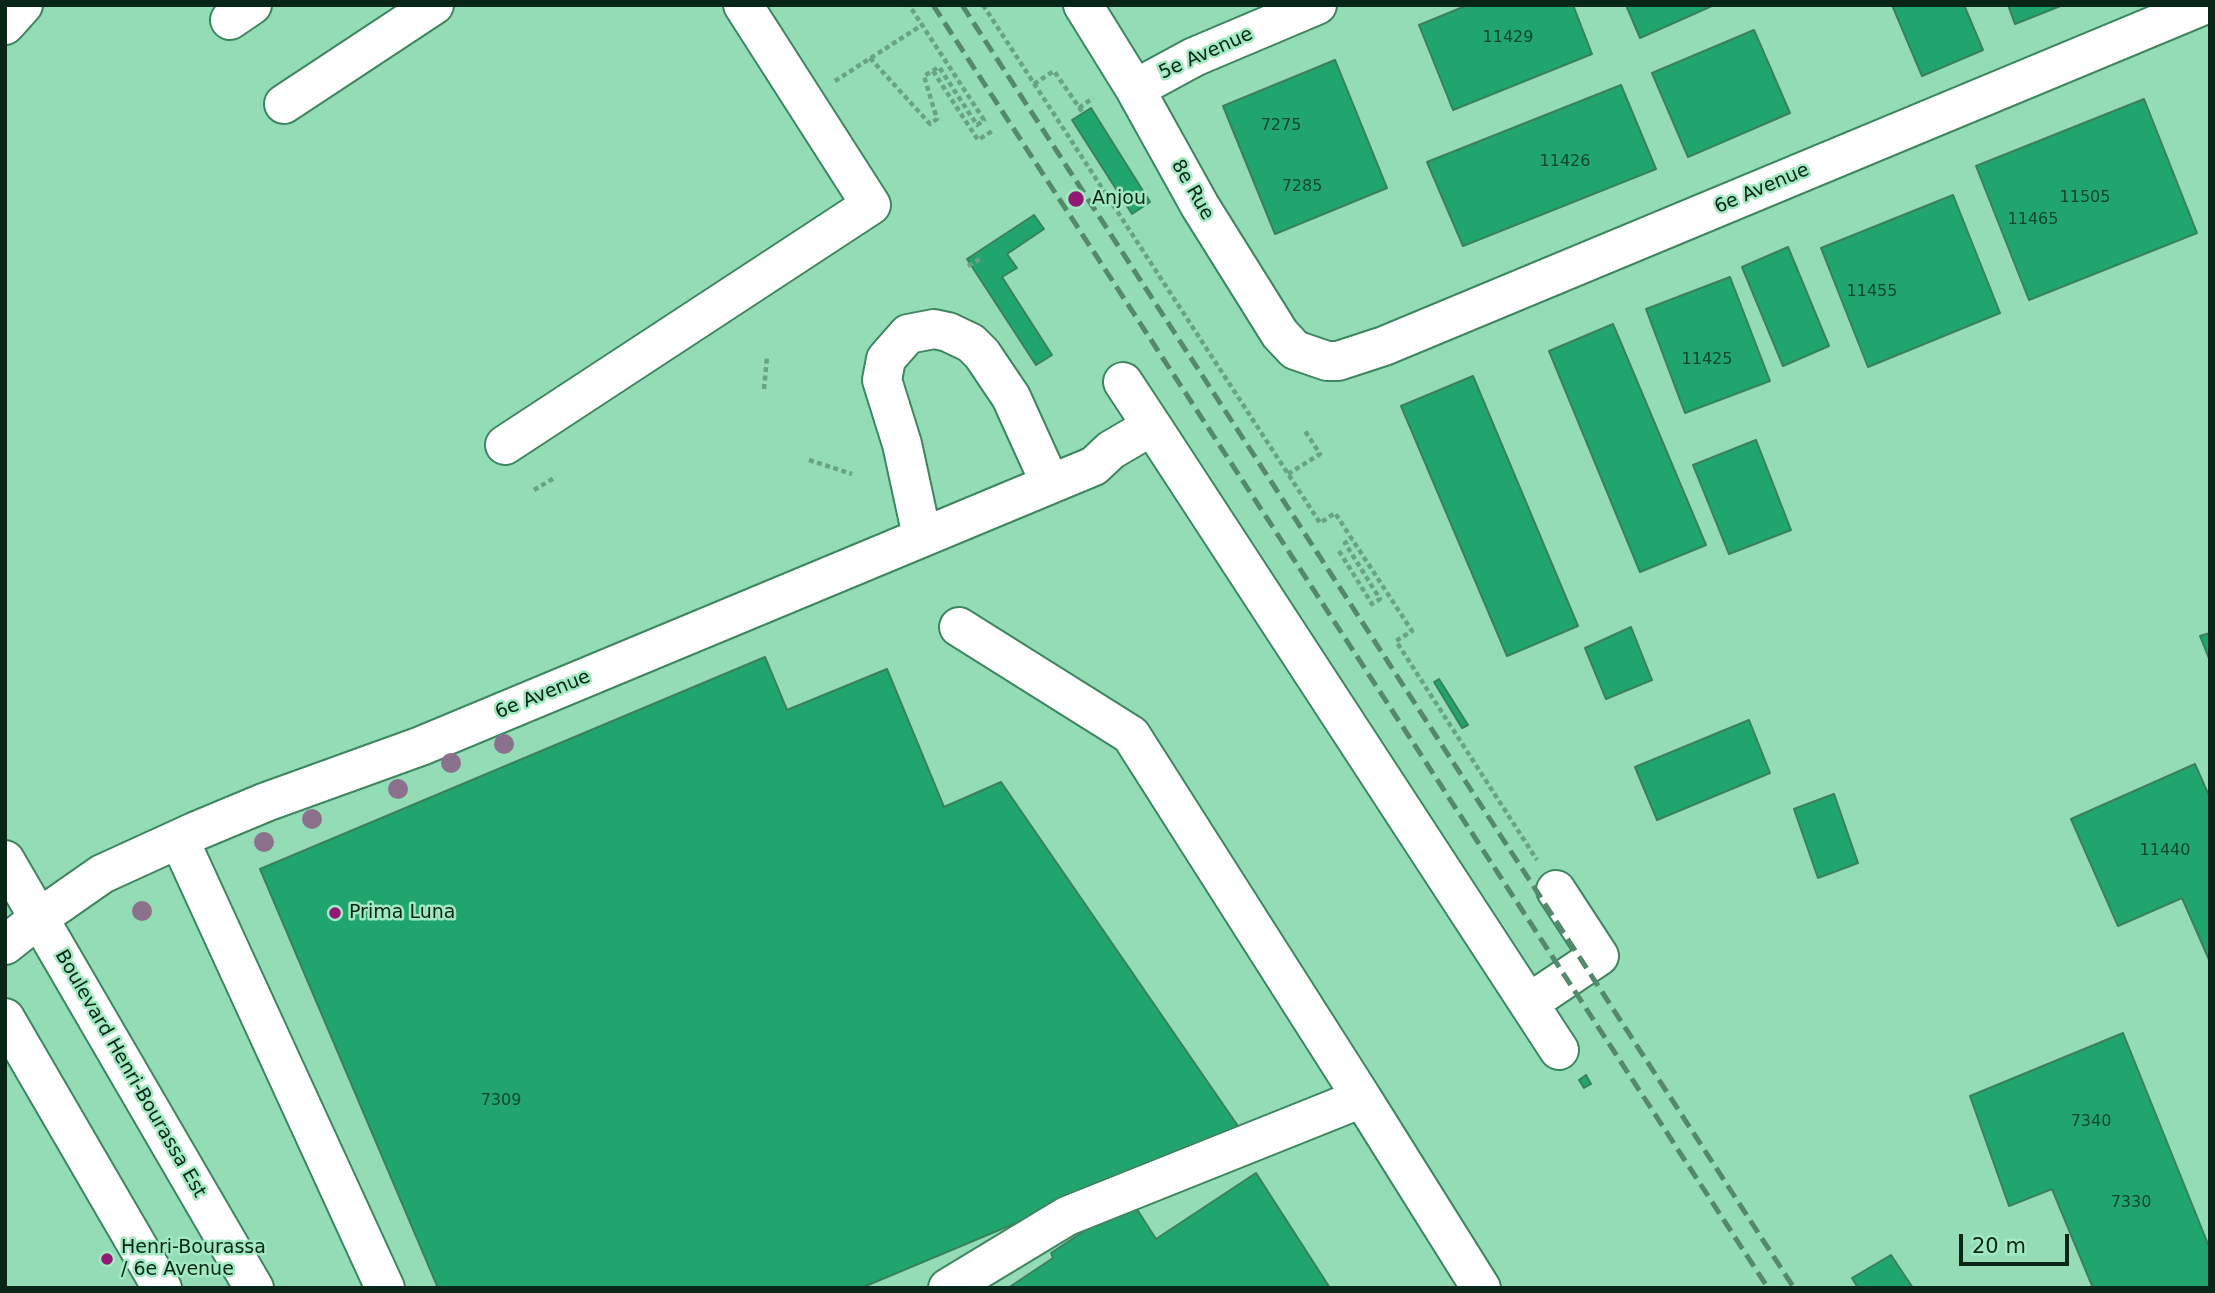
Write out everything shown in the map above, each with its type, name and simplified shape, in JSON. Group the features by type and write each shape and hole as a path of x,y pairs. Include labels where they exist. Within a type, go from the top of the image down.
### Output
{"street":[{"path":"5,25 23,5"},
{"path":"284,104 434,5"},
{"path":"505,445 871,205 743,5"},
{"name":"8e Rue","path":"1083,5 1135,89 1200,206 1280,334 1295,351 1316,360"},
{"name":"5e Avenue","path":"1135,89 1194,57 1317,5"},
{"name":"6e Avenue","path":"1316,360 1338,361 1384,346 2204,5"},
{"path":"922,536 905,456 882,380 886,359 908,334 934,329 948,332 971,343 982,354 1011,397 1050,483"},
{"path":"1124,382 1559,1050"},
{"name":"6e Avenue","path":"5,945 102,874 178,839 266,802 421,746 1094,466 1111,450 1153,426"},
{"path":"959,627 1131,735 1481,1288"},
{"path":"178,839 385,1288"},
{"name":"Boulevard Henri-Bourassa Est","path":"5,860 254,1288"},
{"path":"1529,1003 1599,956 1556,890"},
{"path":"5,1018 162,1288"},
{"path":"948,1288 1067,1216 1362,1098"}],"path":[{"path":"870,58 930,124 937,119 925,76 939,67 977,125 984,120 909,5"},
{"path":"984,5 1320,523 1335,513 1412,631 1396,642 1556,890"},
{"path":"850,71 922,24"},
{"path":"933,71 978,140 994,130"},
{"path":"1034,84 1054,71 1081,111 1093,98"},
{"path":"968,266 982,258"},
{"path":"764,389 767,356"},
{"path":"1288,474 1320,454 1305,430"},
{"path":"809,460 852,474"},
{"path":"534,490 556,477"},
{"path":"1339,551 1372,604 1380,598 1345,543 1352,539"}],"building":[{"path":"1468,5 1573,5 1592,54 1453,110 1419,25"},
{"path":"1626,5 1714,5 1640,38"},
{"path":"1892,5 1964,5 1983,50 1922,76"},
{"path":"2008,5 2063,5 2015,24"},
{"path":"1754,30 1790,113 1688,157 1652,73"},
{"path":"1335,60 1387,188 1275,234 1223,106"},
{"path":"1621,85 1656,169 1463,246 1427,162"},
{"path":"2144,99 2197,233 2029,300 1976,166"},
{"path":"1091,108 1150,202 1132,214 1072,120"},
{"path":"1953,195 2000,313 1868,367 1821,248"},
{"path":"1034,215 1044,229 1007,254 1017,268 1002,277 1052,355 1036,365 967,259"},
{"path":"1788,247 1829,346 1783,366 1742,267"},
{"path":"1730,277 1770,381 1685,413 1646,309"},
{"path":"1613,324 1706,545 1640,572 1549,351"},
{"path":"1473,376 1578,626 1507,656 1401,406"},
{"path":"1756,440 1791,530 1729,554 1693,465"},
{"path":"1631,627 1652,680 1606,699 1585,648"},
{"path":"2210,633 2210,661 2200,636"},
{"path":"765,657 787,710 887,669 944,807 1001,782 1240,1129 861,1288 438,1288 260,869"},
{"path":"1439,679 1468,725 1462,728 1434,682"},
{"path":"1749,720 1770,773 1657,820 1635,767"},
{"path":"2195,764 2210,798 2210,962 2182,898 2118,926 2071,819"},
{"path":"1834,794 1858,863 1818,878 1794,809"},
{"path":"2123,1033 2210,1249 2210,1288 2093,1288 2052,1189 2009,1206 1970,1096"},
{"path":"1586,1075 1591,1084 1584,1088 1579,1080"},
{"path":"1256,1173 1330,1288 1008,1288 1053,1258 1051,1253 1131,1200 1156,1239"},
{"path":"1891,1255 1913,1288 1858,1288 1852,1278"}],"railway":[{"path":"933,5 1768,1288"},
{"path":"962,5 1794,1288"}],"place":[{"name":"Anjou","path":"1076,199"},
{"name":"Prima Luna","path":"335,913"},
{"name":"Henri-Bourassa / 6e Avenue","path":"107,1259"}]}
